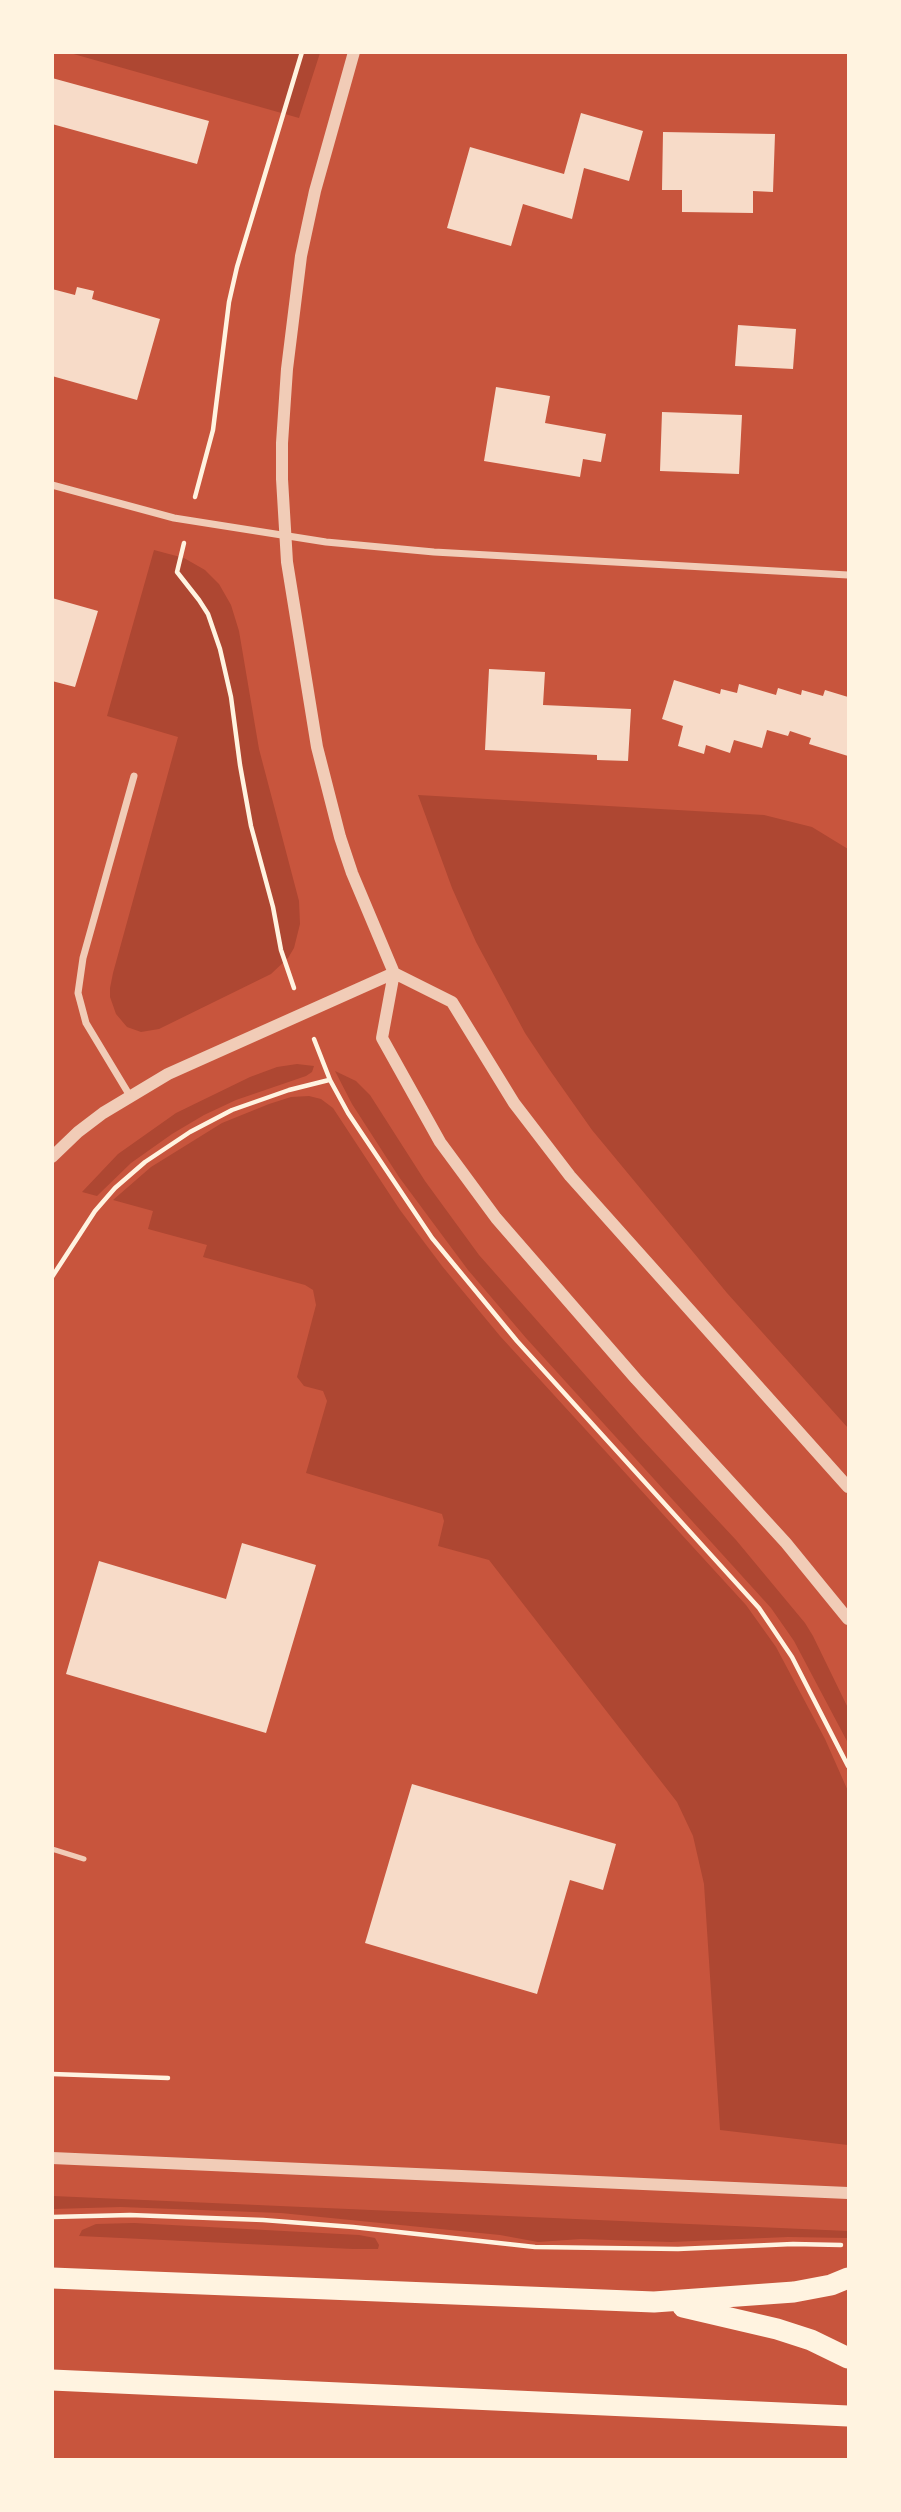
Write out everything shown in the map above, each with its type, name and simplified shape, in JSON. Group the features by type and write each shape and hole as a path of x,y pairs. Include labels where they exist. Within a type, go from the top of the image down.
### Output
{"highway":[{"path":"52,2278 653,2302 794,2292 831,2285 849,2278"},
{"path":"653,2302 736,2318 811,2340 849,2358"},
{"path":"52,2380 849,2416"}],"street":[{"path":"354,52 310,212 296,291 286,369 282,443 284,536 305,681 326,785 352,873 394,973 382,1038 440,1142 522,1249 786,1543 849,1619"},
{"path":"52,485 174,517 284,536 434,552 849,575"},
{"path":"130,1096 86,1023 78,993 83,958 134,776"},
{"path":"52,1157 90,1122 130,1096 208,1055 394,973"},
{"path":"394,973 452,1002 514,1103 570,1176 849,1488"},
{"path":"52,2158 849,2193"}],"lane":[{"path":"52,1849 84,1859"}],"path":[{"path":"203,467 213,430 229,302 237,267 302,52"},
{"path":"177,572 204,607 220,649 231,697 243,787 281,950"},
{"path":"52,1277 95,1211 115,1188 145,1162 190,1132 232,1110 289,1090 330,1080 382,1167 464,1279 517,1341 732,1576 770,1622 792,1657 849,1766"},
{"path":"52,2074 168,2078"},
{"path":"52,2217 142,2216 275,2221 535,2247 678,2249 793,2244 849,2245"}],"shaded area":[{"path":"70,53 320,53 299,118"},
{"path":"154,550 184,558 205,570 219,584 231,605 239,631 259,749 299,901 300,924 294,948 288,958 271,974 159,1029 141,1032 127,1027 116,1014 110,988 178,737 107,716"},
{"path":"418,795 764,815 812,827 848,849 848,1428 727,1293 592,1130 549,1069 525,1033 476,942 452,888"},
{"path":"297,1064 314,1066 312,1072 306,1076 236,1100 172,1134 131,1163 97,1196 82,1192 118,1154 176,1113 250,1077 277,1067"},
{"path":"335,1071 356,1081 370,1095 425,1181 479,1255 640,1437 736,1540 805,1623 848,1708 848,1743 794,1641 771,1608 526,1338 468,1270 399,1177 352,1104"},
{"path":"309,1096 321,1099 333,1108 400,1210 500,1336 746,1605 776,1647 825,1739 848,1791 848,2145 720,2130 704,1884 693,1836 677,1802 489,1560 438,1546 444,1521 442,1514 306,1473 327,1401 323,1391 304,1386 297,1377 316,1305 313,1290 305,1285 203,1257 207,1245 148,1229 153,1211 113,1200 151,1167 222,1123 291,1097"},
{"path":"53,2196 848,2231 848,2238 788,2237 671,2242 581,2239 538,2242 500,2235 281,2213 121,2207 53,2209"},
{"path":"134,2223 359,2235 375,2238 379,2245 378,2249 353,2249 79,2236 82,2230 96,2224"}],"building":[{"path":"52,78 209,121 197,164 52,124"},
{"path":"581,113 643,131 629,181 584,168 572,219 523,204 511,246 447,228 470,147 564,174"},
{"path":"663,132 775,134 773,192 753,191 753,213 682,212 682,190 662,190"},
{"path":"77,287 94,291 92,299 160,319 137,400 52,376 52,289 75,295"},
{"path":"738,325 796,329 793,369 735,366"},
{"path":"496,387 550,396 545,423 606,434 601,462 583,459 580,477 484,461"},
{"path":"662,412 742,415 739,474 660,471"},
{"path":"52,598 98,611 75,687 52,681"},
{"path":"489,669 545,672 543,705 631,709 628,761 597,760 597,755 485,750"},
{"path":"674,680 720,694 721,689 737,693 739,684 776,695 778,688 801,695 802,690 823,696 825,690 848,697 848,756 809,744 811,738 790,731 788,736 767,730 762,748 734,740 730,753 706,745 704,754 678,746 683,726 662,719"},
{"path":"242,1543 316,1565 266,1733 66,1674 99,1561 226,1599"},
{"path":"412,1784 616,1844 603,1890 570,1880 537,1994 365,1943"}]}
